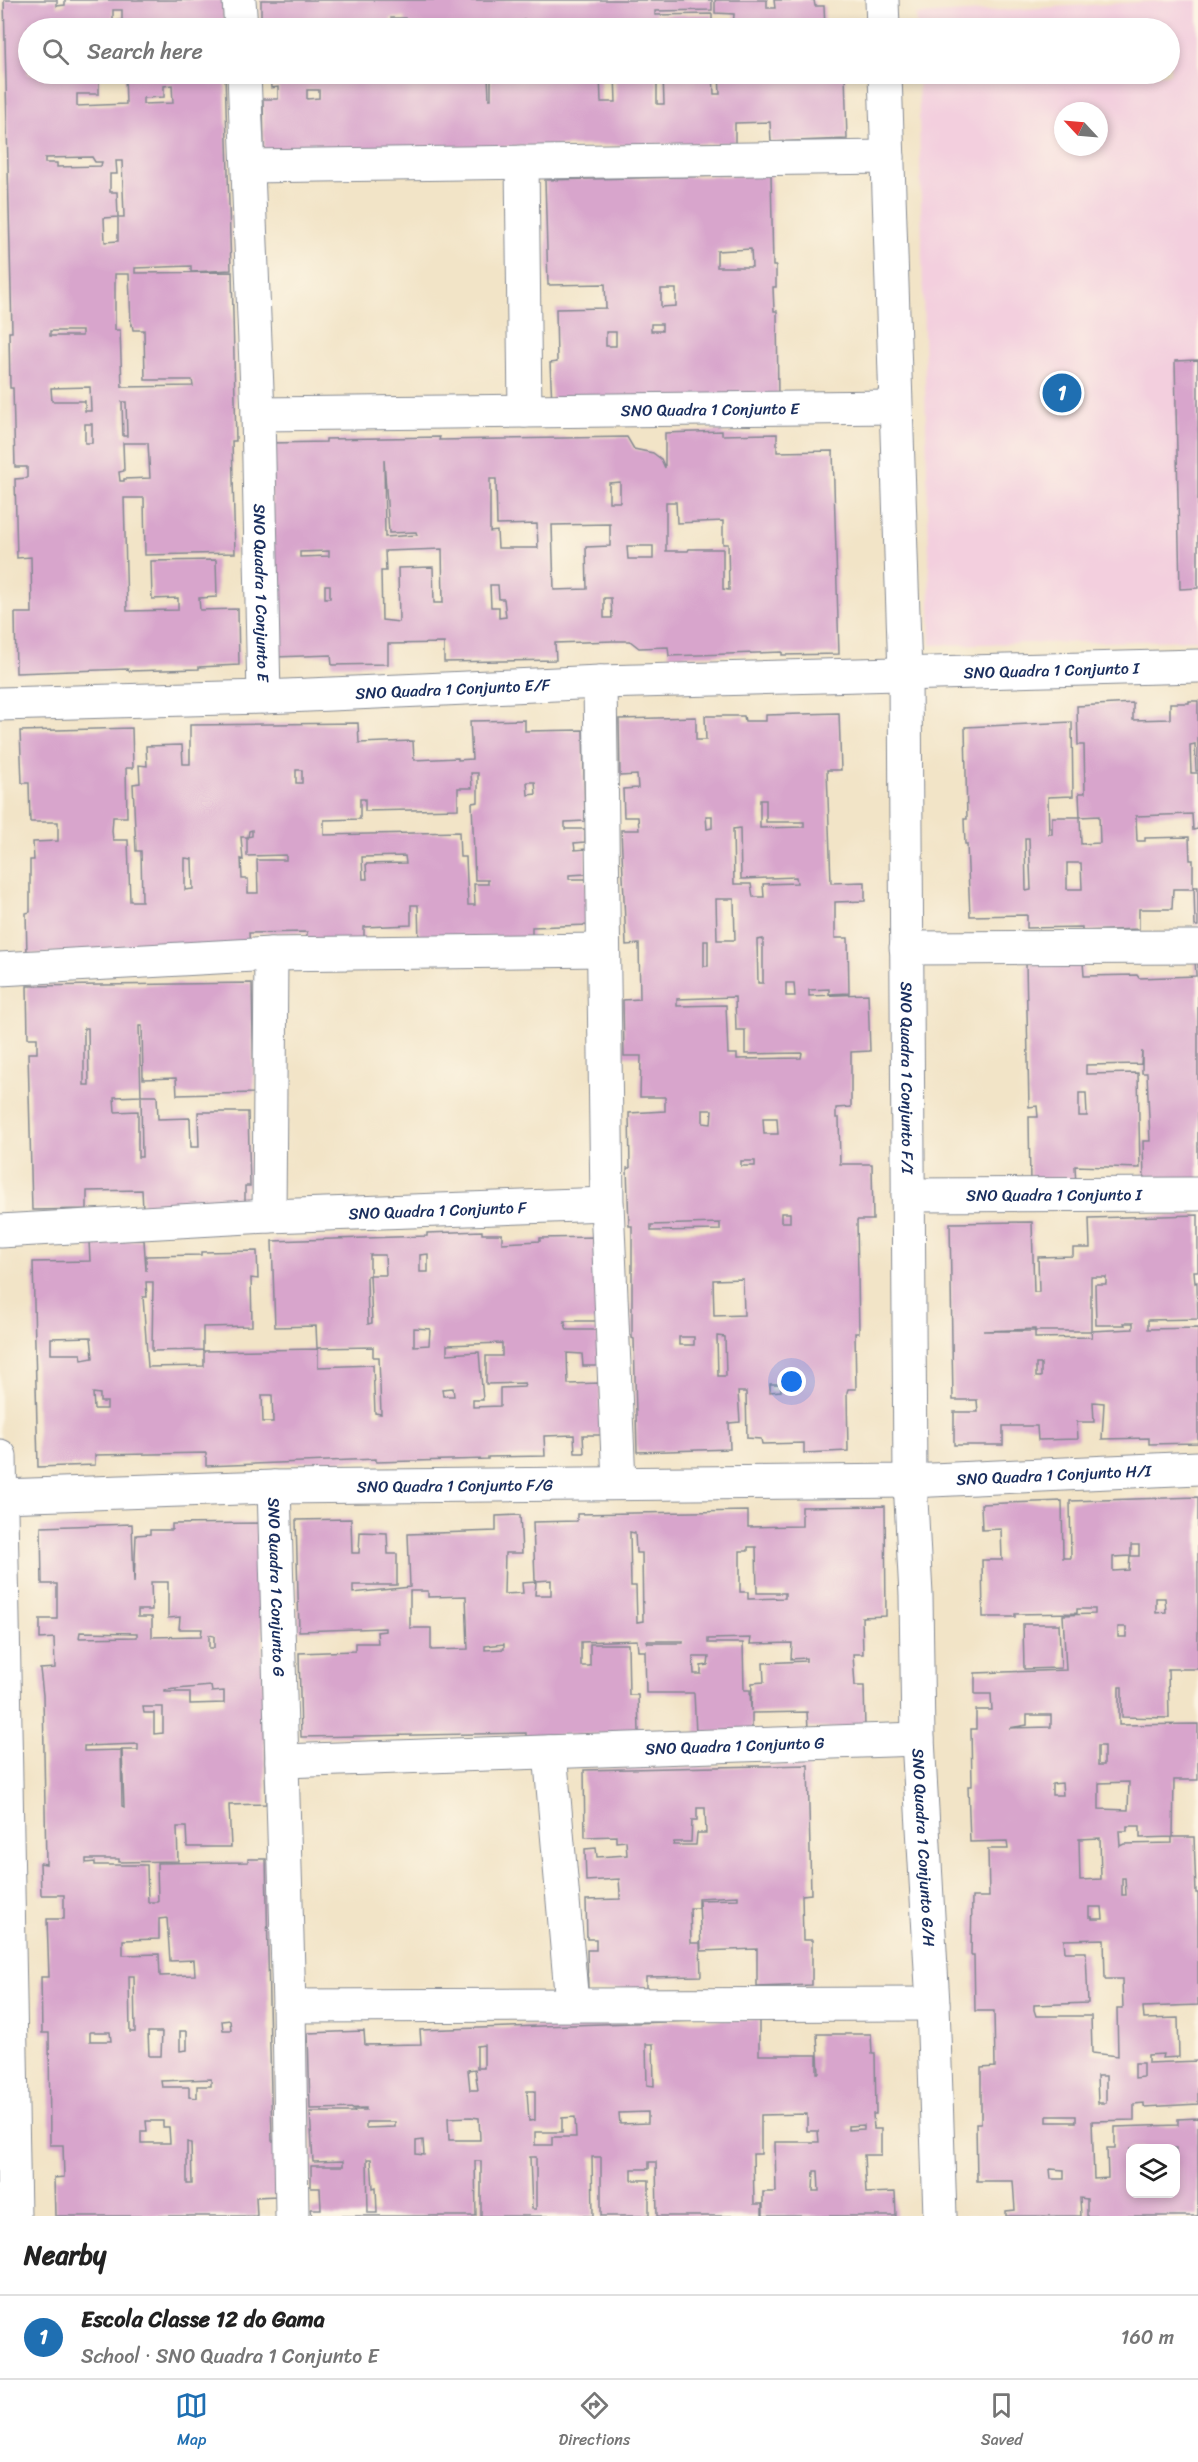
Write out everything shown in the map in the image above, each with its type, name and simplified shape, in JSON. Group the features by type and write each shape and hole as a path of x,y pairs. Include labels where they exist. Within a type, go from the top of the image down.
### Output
{"street":[{"path":"239,0 240,18"},
{"path":"882,0 883,18"},
{"name":"SNO Quadra 1 Conjunto E","path":"245,84 258,414 264,698"},
{"path":"885,84 905,674"},
{"path":"249,166 888,157"},
{"path":"522,162 525,411"},
{"name":"SNO Quadra 1 Conjunto E","path":"258,414 895,407"},
{"name":"SNO Quadra 1 Conjunto I","path":"905,674 1198,666"},
{"name":"SNO Quadra 1 Conjunto E/F","path":"0,704 264,698 600,682 905,674"},
{"name":"SNO Quadra 1 Conjunto F/I","path":"905,674 910,1481"},
{"path":"600,682 607,1204 619,1482"},
{"path":"906,948 1198,947"},
{"path":"0,969 271,954 602,950"},
{"path":"269,1216 271,954"},
{"name":"SNO Quadra 1 Conjunto I","path":"909,1195 1198,1194"},
{"name":"SNO Quadra 1 Conjunto F","path":"0,1231 269,1216 607,1204"},
{"path":"0,1456 14,2216"},
{"name":"SNO Quadra 1 Conjunto H/I","path":"910,1481 1198,1468"},
{"name":"SNO Quadra 1 Conjunto F/G","path":"1,1496 274,1487 910,1481"},
{"name":"SNO Quadra 1 Conjunto G/H","path":"910,1481 916,1595 918,1739 933,2004 940,2216"},
{"name":"SNO Quadra 1 Conjunto G","path":"274,1487 289,2006 292,2216"},
{"name":"SNO Quadra 1 Conjunto G","path":"282,1761 918,1739"},
{"path":"550,1752 572,2004"},
{"path":"289,2006 933,2004"}],"shaded area":[{"path":"1198,0 1198,640 931,645 918,84 1180,84 1180,18 916,18 916,15"}],"building":[{"path":"4,0 57,0 57,6 65,5 65,0 223,0 224,18 122,18 122,10 113,10 113,18 18,18 18,84 99,84 99,94 77,94 77,106 126,104 125,84 225,84 231,270 191,272 191,266 135,268 135,273 232,272 236,441 232,441 235,553 145,555 144,498 124,498 127,611 178,610 178,598 152,599 151,561 216,560 217,597 199,598 200,610 238,609 239,665 199,667 199,669 16,673 15,613 32,613 31,557 17,558 15,479 27,478 27,467 15,467 9,332 12,332","holes":["172,85 173,103 143,104 143,98 164,97 164,86","92,157 95,162 102,162 101,166 57,167 57,163 45,163 45,158","116,161 122,161 124,217 118,217 117,192 110,192 110,174 117,174","118,217 118,241 105,242 104,218","115,274 129,274 131,325 133,330 144,330 145,380 192,380 193,386 122,387 120,330 115,330","50,331 82,331 82,336 50,336","90,387 91,411 85,411 85,401 52,401 51,388","122,402 126,402 127,436 123,436","85,424 92,424 92,443 85,443","123,443 148,443 150,478 120,481 119,472 124,471"]},
{"path":"261,0 712,0 712,10 655,11 655,15 712,14 712,18 261,18"},
{"path":"715,0 767,0 767,8 775,8 774,0 814,0 815,6 824,6 825,18 734,18 734,14 715,13"},
{"path":"271,84 488,84 489,99 491,99 491,84 600,84 601,102 616,102 615,84 657,84 657,104 664,104 663,84 714,84 714,94 720,94 720,84 845,84 847,139 771,142 770,122 735,123 735,143 264,151 263,99 278,99 278,87 271,88","holes":["307,90 319,90 319,98 307,99"]},
{"path":"771,175 773,266 776,266 776,287 773,287 774,311 777,311 778,398 552,403 550,363 557,362 556,309 606,308 605,284 548,285 545,180","holes":["751,249 752,267 717,267 717,251","661,289 676,289 676,306 661,307","651,324 662,324 662,331 651,331","606,332 616,332 616,346 606,346"]},
{"path":"1198,360 1198,588 1180,589 1175,361"},
{"path":"722,431 722,435 777,434 777,452 833,451 839,654 782,655 782,652 669,656 668,647 639,648 630,641 613,641 555,643 556,660 444,662 444,643 388,644 388,664 332,665 331,655 275,657 270,443 326,442 326,439 440,437 439,440 627,437 634,449 653,453 661,459 665,468 665,433","holes":["384,459 389,533 416,532 417,535 385,537","490,479 496,479 497,525 537,524 538,548 498,548 497,531 490,532","620,482 620,502 609,502 609,483","666,502 676,502 677,523 723,521 723,544 728,544 729,590 723,589 723,549 689,549 688,551 666,551","610,524 610,546 586,547 587,589 554,590 552,525","627,546 653,546 653,559 628,559","442,549 443,603 434,603 433,567 398,568 399,622 382,620 381,571 386,571 385,551","329,551 329,556 300,557 300,552","325,585 330,585 330,598 325,598","490,585 498,585 499,599 504,599 506,617 499,618 499,607 491,607","604,598 611,598 612,618 604,618"]},
{"path":"1198,701 1198,771 1196,771 1195,744 1190,745 1191,773 1198,773 1198,829 1193,830 1192,814 1136,816 1137,841 1145,841 1145,838 1189,837 1190,860 1193,860 1193,889 1173,889 1172,909 1139,909 1139,929 1082,931 1082,927 1027,928 1027,915 970,916 964,819 967,819 965,727 1072,722 1073,796 1048,797 1049,834 1052,834 1052,817 1080,817 1079,793 1085,793 1084,745 1078,745 1077,706 1133,703 1133,720 1170,719 1170,703","holes":["1099,816 1100,843 1081,844 1080,817","1025,838 1029,838 1031,890 1026,891","1067,863 1081,863 1082,889 1067,889"]},
{"path":"839,713 841,770 827,770 831,883 865,882 865,901 835,902 835,938 848,938 849,993 829,994 829,989 809,990 809,996 868,994 870,1051 851,1052 851,1107 836,1108 836,1118 839,1118 840,1164 872,1164 873,1220 857,1220 859,1333 855,1333 856,1389 848,1389 847,1392 848,1451 804,1453 804,1443 762,1444 761,1439 747,1438 746,1392 738,1392 740,1422 729,1423 730,1449 637,1452 634,1339 632,1338 632,1226 629,1226 627,1168 630,1168 629,1113 665,1111 665,1097 640,1097 641,1056 624,1056 623,1000 640,999 639,944 626,945 621,830 639,830 638,817 624,817 623,789 638,788 637,775 620,776 619,719 696,717 696,740 706,740 705,716 744,716 745,721 766,721 766,715","holes":["760,800 766,800 766,822 804,822 804,827 760,828","706,816 712,816 712,828 707,829","740,828 741,879 796,877 797,883 763,884 764,897 753,897 751,884 734,884 733,829","716,899 734,899 735,940 717,940","763,939 763,983 758,983 757,940","704,941 708,941 708,966 704,966","786,983 794,983 795,996 786,996","735,997 736,1030 745,1030 745,1054 802,1053 801,1058 737,1059 737,1054 728,1054 726,1005 677,1006 677,999","703,1110 712,1110 711,1124 703,1123","763,1118 777,1118 778,1134 764,1134","741,1161 755,1161 755,1166 741,1166","781,1213 790,1213 790,1222 781,1222","720,1223 720,1230 651,1231 651,1225","743,1279 744,1315 714,1316 713,1280","717,1336 725,1337 726,1376 718,1376","679,1337 694,1337 694,1345 679,1345","770,1384 781,1384 781,1391 770,1392"]},
{"path":"525,720 525,731 583,730 585,821 565,822 565,829 585,829 585,842 574,843 575,850 586,849 586,874 569,875 569,879 586,879 588,925 532,927 532,943 419,942 418,905 411,905 411,925 364,927 364,943 307,945 307,932 249,933 250,949 27,954 26,913 30,912 30,860 34,860 33,842 58,841 58,822 30,822 29,783 22,783 20,731 132,728 133,768 126,768 127,817 113,817 112,831 113,840 128,840 130,901 142,901 141,851 136,851 133,784 140,783 139,765 147,766 146,746 182,745 183,764 190,764 190,725 358,723 359,743 413,741 414,760 472,759 470,721","holes":["296,770 302,770 302,783 296,783","471,773 478,773 478,802 472,803 475,880 488,880 488,884 474,884 475,905 468,905 466,857 460,857 459,832 324,835 324,820 360,819 360,799 365,799 365,811 458,809 458,788 472,788","527,782 535,782 536,794 528,795","241,837 247,837 247,856 286,855 286,860 257,860 258,893 248,893 248,879 242,879","405,856 406,863 366,864 367,879 363,879 362,857","185,858 192,859 193,889 185,890"]},
{"path":"1194,887 1198,887 1198,926 1195,926"},
{"path":"1195,959 1198,959 1198,1184 1144,1182 1143,1141 1150,1141 1147,1073 1142,1073 1142,1051 1141,1064 1086,1065 1086,1074 1138,1073 1140,1168 1075,1166 1076,1186 1030,1187 1029,1117 1038,1117 1037,1106 1029,1107 1026,963 1083,962 1084,976 1137,975 1139,978 1196,976","holes":["1079,1093 1086,1093 1087,1116 1079,1116"]},
{"path":"252,983 254,1093 177,1095 176,1078 143,1079 142,1026 139,1026 141,1096 157,1096 158,1119 190,1118 191,1147 199,1147 198,1112 248,1112 250,1186 245,1186 245,1201 143,1209 142,1190 87,1191 87,1209 32,1210 28,1053 37,1053 37,1038 28,1038 27,986","holes":["84,1028 88,1028 89,1085 84,1085","141,1096 142,1157 138,1157 138,1111 115,1112 114,1097"]},
{"path":"1198,1215 1198,1271 1194,1271 1195,1283 1197,1282 1198,1319 1148,1320 1148,1329 1198,1328 1198,1443 1149,1444 1149,1438 1102,1439 1104,1403 1093,1402 1094,1422 1077,1422 1078,1439 1038,1440 1037,1426 1003,1426 1003,1445 954,1445 954,1412 978,1412 977,1400 953,1400 950,1223 1032,1222 1034,1292 1039,1292 1038,1257 1073,1256 1073,1248 1090,1248 1089,1218","holes":["1091,1277 1106,1277 1106,1284 1095,1284 1096,1325 1133,1323 1133,1329 1091,1331","1035,1329 1035,1331 983,1331","1035,1331 1091,1331 1092,1337 1035,1338","1036,1364 1041,1364 1041,1377 1036,1377"]},
{"path":"482,1231 482,1234 502,1234 502,1243 540,1241 540,1238 595,1237 598,1321 564,1321 567,1330 598,1330 599,1366 583,1366 582,1354 567,1353 568,1384 600,1383 601,1435 583,1435 584,1453 575,1453 574,1435 544,1436 545,1456 376,1462 376,1459 206,1466 206,1453 95,1455 95,1465 38,1467 33,1262 90,1261 89,1241 144,1240 146,1271 146,1256 257,1251 258,1279 251,1278 252,1326 203,1327 203,1350 152,1351 153,1282 146,1282 147,1297 143,1297 148,1367 204,1366 204,1351 318,1349 318,1367 373,1365 375,1413 381,1414 379,1357 373,1357 373,1347 317,1348 316,1326 275,1327 272,1241 427,1236 427,1233","holes":["428,1254 428,1272 420,1272 420,1255","370,1255 385,1255 386,1275 370,1275","370,1275 372,1323 368,1324 367,1276","414,1328 430,1329 429,1345 414,1346","91,1337 93,1358 82,1360 81,1354 51,1354 51,1338","502,1343 502,1356 486,1356 486,1384 525,1383 524,1387 500,1388 500,1406 473,1407 473,1400 483,1400 479,1352 447,1354 447,1345","453,1388 454,1396 443,1396 442,1389","93,1393 100,1394 100,1402 107,1402 107,1409 94,1409","262,1395 272,1395 273,1422 263,1422"]},
{"path":"1198,1497 1198,1669 1168,1669 1169,1718 1122,1717 1122,1687 1119,1687 1119,1725 1198,1724 1198,1780 1174,1780 1173,1837 1194,1837 1196,1893 1198,1893 1198,2005 1143,2007 1144,2019 1178,2018 1179,2057 1162,2058 1163,2054 1148,2055 1148,2063 1198,2061 1198,2104 1144,2107 1144,2103 1134,2104 1134,2120 1092,2121 1094,2179 1108,2178 1107,2148 1115,2148 1115,2127 1178,2125 1178,2119 1198,2118 1198,2216 1087,2216 1087,2199 1080,2198 1081,2216 1006,2216 1006,2211 1015,2210 1013,2181 977,2181 976,2123 981,2123 981,2068 995,2067 994,2011 975,2011 974,1955 971,1955 972,1897 989,1897 988,1849 1008,1849 1007,1841 970,1842 968,1786 972,1786 971,1729 976,1729 976,1710 992,1710 991,1694 975,1694 975,1673 1066,1670 1063,1615 1095,1614 1095,1609 1077,1609 1077,1613 983,1617 982,1560 1002,1560 1001,1529 982,1530 981,1504 1062,1501 1063,1558 1071,1558 1070,1501","holes":["1131,1545 1139,1545 1139,1556 1131,1556","1130,1556 1129,1570 1113,1571 1113,1557","1156,1598 1165,1598 1166,1612 1156,1613","1118,1627 1126,1627 1126,1637 1118,1637","1027,1715 1051,1715 1051,1727 1009,1728 1027,1725","1098,1746 1104,1746 1104,1765 1098,1765","1129,1782 1128,1810 1099,1809 1099,1783","1062,1783 1063,1795 1052,1795 1052,1784","1127,1826 1140,1826 1140,1838 1172,1837 1172,1843 1120,1846 1119,1831 1127,1831","1100,1838 1101,1879 1080,1880 1079,1839","1122,1878 1125,1878 1126,1895 1122,1895","1089,1907 1102,1907 1103,1919 1092,1919 1089,1917","1104,1939 1105,1979 1122,1979 1123,2008 1117,2008 1118,2056 1092,2053 1091,2016 1036,2016 1034,2005 1088,2003 1086,1952 1065,1952 1064,1940","1135,2063 1143,2063 1143,2077 1135,2078","1097,2076 1106,2076 1106,2103 1098,2103","1047,2116 1076,2116 1076,2122 1047,2122","1050,2169 1064,2170 1064,2179 1051,2179"]},
{"path":"885,1506 886,1616 862,1617 863,1654 853,1654 855,1686 864,1686 865,1729 808,1728 807,1712 752,1713 752,1732 696,1733 694,1693 646,1693 645,1651 638,1651 637,1640 581,1642 581,1666 590,1666 590,1644 628,1644 629,1695 638,1695 639,1733 301,1737 299,1653 355,1651 355,1643 378,1643 377,1632 385,1631 385,1628 299,1631 296,1520 351,1519 352,1553 359,1553 360,1532 387,1533 388,1554 397,1554 397,1585 353,1585 353,1593 410,1587 408,1534 496,1531 496,1516 520,1515 522,1553 505,1553 504,1594 523,1593 522,1583 536,1582 535,1595 551,1595 551,1580 535,1581 533,1522 577,1521 577,1514 748,1511 748,1527 802,1526 802,1507","holes":["630,1532 635,1533 636,1553 642,1553 643,1621 637,1622 636,1586 631,1586","748,1547 756,1547 757,1593 785,1593 785,1598 748,1599 748,1592 740,1592 740,1551 748,1551","410,1591 428,1591 428,1597 466,1596 468,1649 431,1650 431,1628 410,1628","751,1638 750,1644 792,1643 791,1659 806,1658 806,1661 763,1663 764,1682 752,1683 751,1711 750,1690 744,1690 743,1643 708,1643 708,1639","647,1641 683,1641 683,1643 648,1643","504,1644 504,1649 485,1650 485,1646","693,1657 709,1657 708,1665 701,1666 701,1674 694,1674"]},
{"path":"260,1523 266,1804 229,1805 231,1847 187,1847 186,1827 177,1827 178,1861 119,1862 119,1859 86,1859 86,1863 147,1865 148,1902 158,1902 157,1863 248,1862 248,1859 266,1859 272,2141 276,2141 277,2196 256,2197 257,2216 55,2216 54,2178 64,2177 63,2145 50,2145 49,2033 42,2033 41,1977 49,1977 47,1919 64,1919 64,1895 41,1895 40,1863 46,1864 43,1695 40,1669 55,1668 54,1638 40,1639 40,1619 57,1619 57,1584 42,1584 41,1527 132,1524 134,1583 136,1535 150,1534 150,1530 172,1530 172,1524","holes":["151,1582 168,1582 168,1618 180,1617 179,1629 202,1629 201,1636 152,1637 152,1617 138,1617 138,1610 152,1610","80,1632 137,1633 137,1637 79,1638","209,1635 214,1636 214,1648 209,1648","211,1686 212,1692 224,1691 224,1703 190,1704 190,1692 165,1692 165,1690","143,1707 163,1707 163,1733 154,1734 154,1713 144,1713","138,1744 138,1750 122,1750 124,1807 122,1806 121,1750 84,1751 84,1746","167,1918 170,1961 194,1960 195,1975 160,1976 159,1954 123,1955 123,1940 159,1939 159,1919","129,1976 134,1976 135,2032 130,2032","230,2020 231,2030 223,2030 222,2021","180,2031 187,2031 187,2050 180,2051","90,2032 110,2032 111,2041 90,2041","148,2032 162,2032 161,2056 149,2056","211,2079 211,2086 197,2086 197,2098 189,2097 189,2087 162,2087 161,2081","146,2121 163,2121 163,2127 169,2127 170,2143 141,2143 141,2131 147,2131","187,2142 191,2143 192,2184 187,2184"]},
{"path":"1023,1624 1059,1624 1061,1668 1024,1669"},
{"path":"808,1765 811,1894 802,1895 803,1940 812,1940 812,1985 757,1987 757,1949 701,1951 699,1900 738,1899 738,1896 698,1898 698,1908 690,1908 691,1943 700,1943 701,1976 646,1977 646,1988 588,1990 587,1950 596,1950 596,1939 587,1939 586,1900 620,1899 620,1893 619,1879 586,1881 585,1849 596,1848 597,1857 627,1855 626,1841 616,1842 616,1836 585,1837 584,1770","holes":["697,1808 705,1808 706,1833 697,1833 696,1845 673,1845 674,1842 691,1842 692,1820 697,1820"]},
{"path":"759,2019 759,2055 817,2055 817,2073 819,2073 817,2034 871,2034 872,2054 875,2054 874,2129 881,2129 881,2155 864,2155 866,2193 895,2192 896,2216 763,2216 763,2192 776,2192 775,2142 819,2142 818,2131 807,2131 807,2114 761,2115 761,2154 753,2154 754,2204 762,2204 762,2216 657,2216 656,2162 649,2162 649,2169 632,2169 632,2180 649,2180 649,2216 601,2216 601,2157 592,2157 593,2216 481,2216 481,2161 475,2161 476,2216 312,2216 311,2209 321,2209 320,2188 311,2188 311,2166 343,2166 343,2161 313,2162 310,2112 355,2112 353,2110 366,2110 366,2108 310,2109 308,2033 364,2031 365,2045 421,2044 420,2030","holes":["646,2044 653,2044 654,2086 647,2085","484,2045 484,2068 477,2068 477,2046","475,2069 478,2090 470,2090 468,2070","527,2091 535,2091 535,2120 529,2121","648,2112 648,2123 620,2124 619,2113","575,2117 576,2137 552,2137 552,2145 535,2145 535,2132 562,2132 562,2118","448,2118 479,2118 480,2140 449,2140","366,2122 395,2122 395,2127 366,2128","864,2125 864,2129 848,2130 848,2126","423,2140 424,2155 416,2154 416,2141","530,2157 536,2157 536,2209 532,2209","367,2159 371,2159 373,2188 376,2187 377,2213 368,2213","814,2171 818,2171 819,2191 813,2191"]}],"place":[{"name":"Escola Classe 12 do Gama","path":"1062,393"}]}
